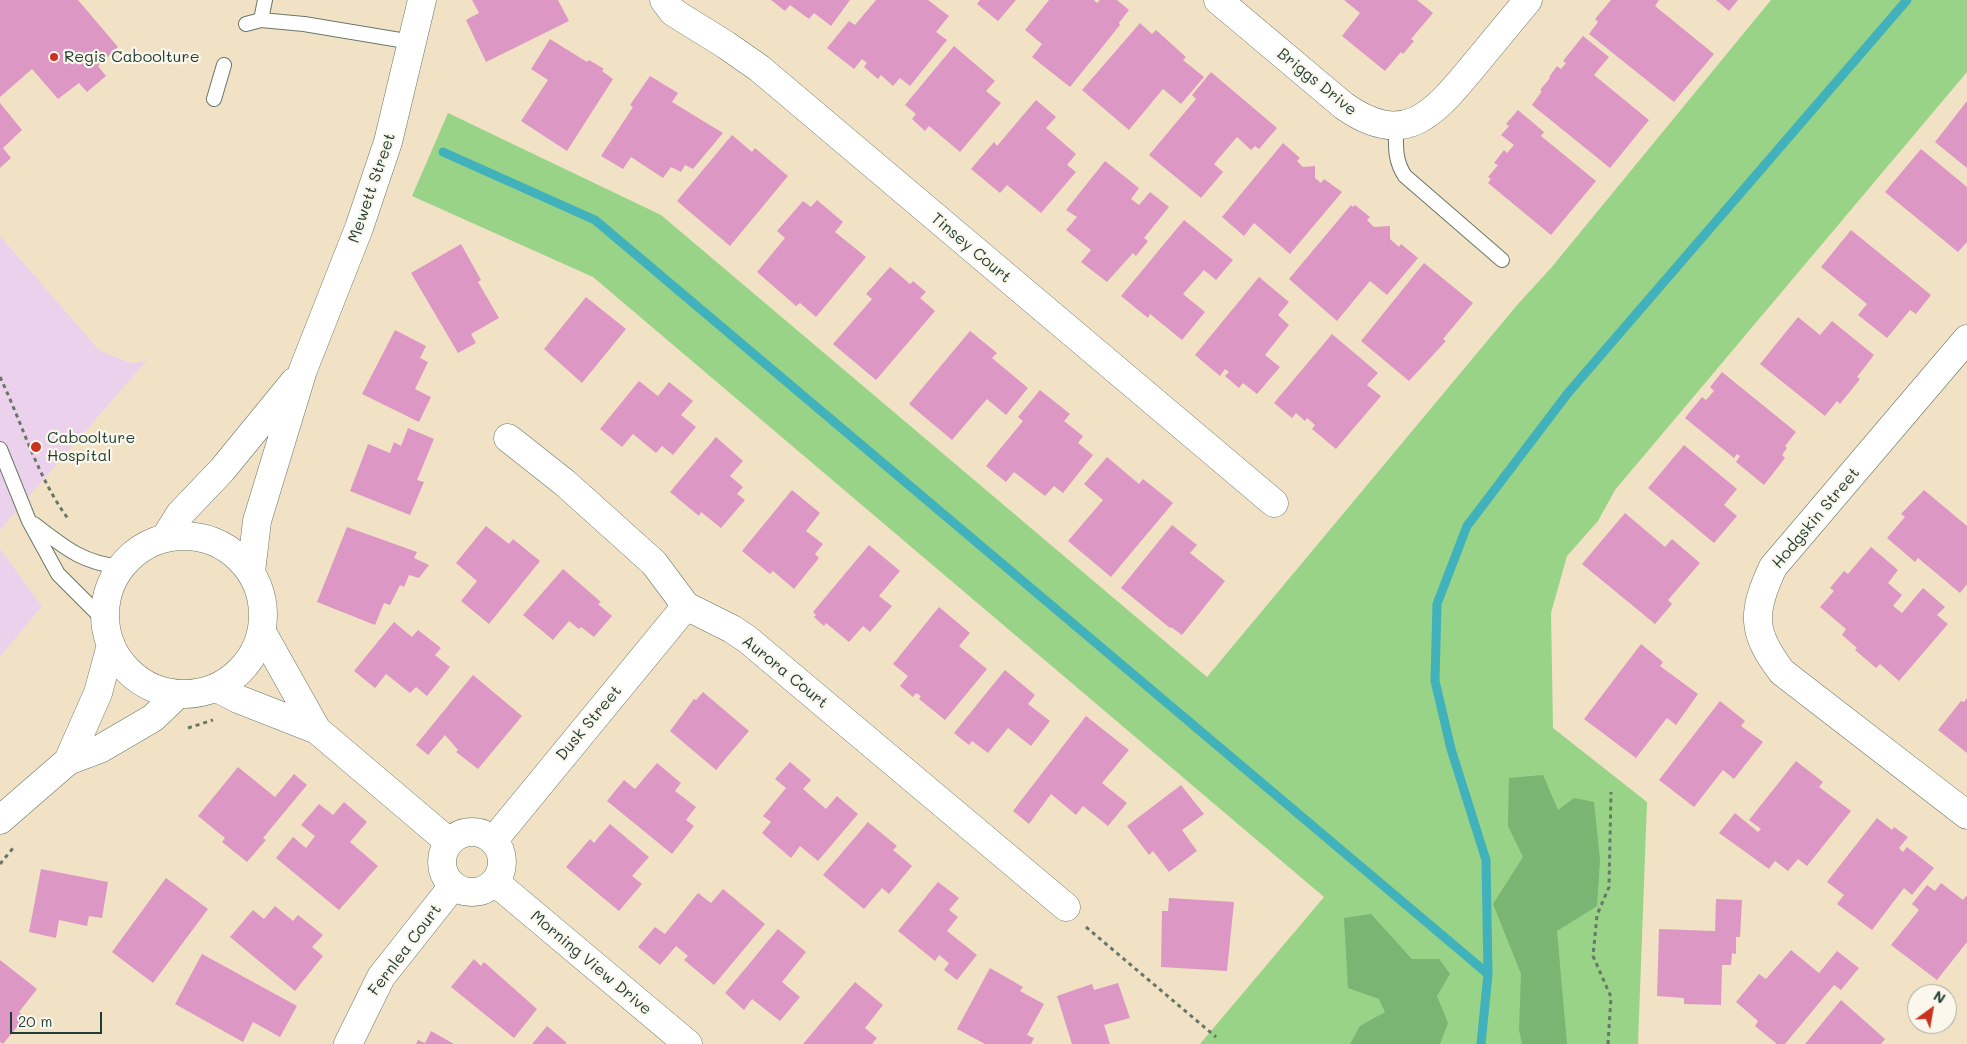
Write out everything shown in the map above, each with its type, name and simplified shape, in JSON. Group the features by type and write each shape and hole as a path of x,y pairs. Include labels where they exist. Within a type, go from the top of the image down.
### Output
{"street":[{"name":"Mewett Street","path":"251,572 257,521 303,370 359,228 388,142 422,0"},
{"name":"Tinsey Court","path":"664,0 673,12 759,68 1274,503"},
{"name":"Briggs Drive","path":"1218,0 1352,111 1377,124 1396,125 1408,124 1434,110 1528,0"},
{"name":"Hodgskin Street","path":"1967,339 1773,567 1760,594 1757,618 1760,637 1768,653 1782,672 1967,815"},
{"name":"Mewett Street","path":"165,538 180,514 222,470 303,370"},
{"name":"Aurora Court","path":"508,438 565,483 654,563 686,606 732,629 747,639 1066,907"},
{"path":"68,761 98,693 108,633 106,601 112,583 121,567 141,549 165,538 189,536 213,541 234,554 251,572 260,591 264,611 262,632 254,655 238,674 217,688 198,693 178,694 157,690 137,679 122,664 108,633"},
{"name":"Dusk Street","path":"493,840 686,606"},
{"path":"262,632 317,730"},
{"path":"217,688 238,699 317,730 448,842"},
{"path":"0,820 68,761 100,748 153,718 178,694"},
{"path":"475,832 493,840 498,848 502,865 495,882 488,888 471,893 453,886 442,870 441,860 448,842 456,836 475,832"},
{"name":"Morning View Drive","path":"495,882 688,1044"},
{"name":"Fernlea Court","path":"348,1044 381,977 453,886"}],"lane":[{"path":"261,20 265,0"},
{"path":"246,24 261,20 412,42"},
{"path":"214,99 224,65"},
{"path":"1396,125 1396,155 1399,168 1502,260"},
{"path":"0,449 30,521 58,574 108,633"},
{"path":"30,521 74,554 105,566 121,567"}],"path":[{"path":"0,378 33,455 58,506 73,525"},
{"path":"179,731 206,721 216,720"},
{"path":"1608,1044 1611,997 1593,956 1597,915 1609,886 1611,792"},
{"path":"0,864 16,845"},
{"path":"1066,907 1091,932 1216,1037"}],"shaded area":[{"name":"Caboolture Hospital","path":"0,236 99,350 132,364 147,360 0,530"},
{"path":"0,549 42,606 0,657"}],"green space":[{"path":"1771,0 1967,0 1967,72 1615,490 1598,521 1567,556 1551,613 1553,728 1647,802 1638,1044 1200,1044 1324,897 593,277 412,196 448,113 661,215 1207,677 1518,304 1551,268"},
{"path":"1543,775 1558,810 1574,798 1594,802 1600,860 1597,906 1557,931 1567,1044 1522,1044 1519,1030 1521,974 1493,904 1523,857 1508,826 1509,778"},
{"path":"1371,914 1412,959 1439,959 1450,974 1437,996 1448,1023 1440,1044 1350,1044 1360,1026 1385,1012 1379,999 1348,988 1344,918"}],"building":[{"name":"Regis Caboolture","path":"0,0 78,0 118,47 98,66 106,76 87,92 79,83 58,99 32,69 0,97"},
{"path":"472,0 558,0 569,21 486,62 466,20 479,13"},
{"path":"771,0 850,0 831,26 814,13 809,19 790,5 785,11"},
{"path":"876,0 928,0 949,16 936,32 947,40 910,86 900,78 893,86 881,75 878,79 864,67 867,63 862,59 854,69 827,48 849,21 855,25"},
{"path":"980,0 1016,0 998,21 977,4"},
{"path":"1049,0 1094,0 1097,3 1100,0 1117,0 1129,10 1119,23 1120,25 1070,87 1032,57 1042,44 1025,30"},
{"path":"1344,0 1417,0 1433,13 1411,39 1414,41 1403,54 1401,52 1385,71 1342,36 1360,13"},
{"path":"1611,0 1659,0 1655,6 1714,54 1674,102 1589,34 1598,22 1595,19"},
{"path":"1716,0 1738,0 1729,11"},
{"path":"1140,23 1152,34 1156,30 1186,57 1183,60 1204,77 1181,104 1163,89 1129,130 1082,90"},
{"path":"1583,36 1609,57 1594,75 1649,120 1610,168 1532,105 1557,66 1561,69 1566,63 1563,61"},
{"path":"550,39 587,62 589,60 604,69 602,71 613,79 567,151 521,121 548,80 531,69"},
{"path":"954,46 995,81 986,91 1001,103 960,152 929,126 925,131 912,119 916,114 905,105"},
{"path":"1211,72 1277,128 1259,149 1255,146 1251,150 1237,137 1214,164 1223,172 1201,198 1149,155 1196,99 1192,95"},
{"path":"650,76 678,93 672,102 723,133 693,169 685,165 681,172 671,167 663,178 631,157 623,169 601,156 633,107 630,105"},
{"path":"1036,100 1056,117 1046,128 1076,154 1067,165 1076,172 1041,213 1007,185 1000,193 971,169 994,142 997,146"},
{"path":"1967,101 1967,168 1935,142"},
{"path":"0,103 22,130 3,148 11,158 0,168"},
{"path":"1518,110 1544,132 1541,136 1596,181 1551,235 1488,183 1491,179 1488,177 1498,165 1494,163 1504,150 1507,153 1514,145 1501,135 1509,126 1506,124"},
{"path":"732,135 752,152 755,148 788,176 730,246 677,201"},
{"path":"1283,143 1300,158 1297,161 1303,167 1315,166 1315,178 1321,183 1324,179 1342,192 1290,254 1254,223 1244,236 1222,217"},
{"path":"1921,149 1967,187 1967,242 1958,252 1885,192"},
{"path":"1105,161 1139,188 1131,199 1139,205 1150,192 1169,207 1144,238 1148,241 1136,256 1133,253 1107,282 1081,262 1091,250 1066,230 1077,217 1066,210"},
{"path":"817,200 843,222 835,232 866,257 816,317 800,303 796,306 757,272 785,238 777,231 803,201 811,207"},
{"path":"1351,205 1353,207 1355,205 1370,217 1367,220 1374,227 1390,226 1390,239 1399,247 1401,244 1418,258 1387,295 1370,281 1337,321 1289,279"},
{"path":"1184,220 1233,260 1216,280 1204,270 1183,294 1205,312 1182,340 1150,314 1148,318 1121,296"},
{"path":"1851,230 1931,295 1916,314 1910,310 1887,338 1858,315 1867,304 1821,267"},
{"path":"461,244 481,280 478,282 499,318 471,334 476,343 458,353 411,273"},
{"path":"1424,263 1473,303 1443,339 1446,341 1409,381 1361,341"},
{"path":"890,267 910,284 913,281 926,292 920,298 935,311 876,380 833,344 872,299 866,294"},
{"path":"1259,277 1289,302 1278,315 1289,325 1265,355 1280,367 1257,394 1243,383 1239,388 1225,376 1229,372 1225,369 1220,376 1195,355"},
{"path":"586,297 626,329 582,383 544,349"},
{"path":"1798,317 1820,335 1832,321 1874,355 1857,377 1860,379 1840,404 1837,401 1825,416 1760,364"},
{"path":"395,330 426,346 420,358 428,362 415,389 431,397 419,422 362,394"},
{"path":"970,331 997,353 992,358 1028,388 1006,415 987,399 952,440 909,404"},
{"path":"1332,334 1378,373 1367,385 1381,396 1336,449 1312,429 1315,425 1307,418 1305,421 1296,413 1292,418 1274,403"},
{"path":"1722,372 1796,432 1785,446 1787,448 1782,455 1785,458 1764,485 1736,462 1740,456 1737,454 1734,458 1685,418 1702,397 1706,400 1714,391 1710,387"},
{"path":"639,381 658,396 669,382 693,401 681,415 696,427 673,455 662,446 656,453 633,434 622,447 600,429"},
{"path":"1040,390 1070,414 1064,421 1083,436 1078,443 1093,455 1063,493 1054,486 1045,496 1014,472 1006,482 986,466 1023,421 1018,417"},
{"path":"408,428 434,439 417,480 424,482 410,515 350,491 368,444 390,453 394,442 401,446"},
{"path":"716,437 743,461 730,476 743,487 737,494 745,500 721,528 701,512 699,516 670,492"},
{"path":"1684,445 1737,489 1724,505 1737,516 1714,543 1648,488"},
{"path":"1107,457 1139,484 1143,479 1173,503 1111,577 1068,541 1103,500 1084,484"},
{"path":"792,490 820,513 806,531 823,544 815,554 819,558 794,589 773,571 770,574 742,551"},
{"path":"1924,490 1967,526 1967,584 1960,593 1918,558 1915,562 1887,538 1905,517 1901,514"},
{"path":"1625,513 1665,547 1672,539 1700,563 1668,600 1672,604 1655,624 1582,564"},
{"path":"1172,525 1197,545 1190,553 1225,581 1182,635 1170,628 1121,588"},
{"path":"486,526 509,544 513,539 540,561 489,624 461,601 477,581 456,563"},
{"path":"347,527 417,552 414,558 429,565 419,578 409,575 404,587 400,585 390,605 384,603 375,625 317,602"},
{"path":"869,545 900,571 879,596 892,606 870,632 863,626 849,642 826,623 824,626 814,617 816,615 813,612"},
{"path":"1871,547 1898,570 1888,583 1902,595 1893,606 1902,613 1923,588 1945,607 1937,615 1948,624 1899,681 1880,664 1876,668 1855,650 1857,648 1842,635 1846,629 1820,607 1834,591 1830,588 1844,571 1848,574"},
{"path":"563,569 601,602 598,604 612,616 594,637 569,621 553,640 523,615"},
{"path":"939,607 970,633 959,646 987,669 945,720 919,699 921,696 916,693 913,697 900,686 908,676 893,664"},
{"path":"394,622 412,637 418,630 441,648 435,655 450,667 427,696 416,687 410,693 386,674 375,688 354,671"},
{"path":"1641,644 1663,662 1660,666 1698,694 1676,725 1667,718 1636,758 1584,719"},
{"path":"1005,670 1035,695 1028,704 1050,721 1031,746 1008,728 988,753 972,741 969,745 954,733"},
{"path":"473,675 522,716 478,769 456,752 458,750 445,735 428,755 416,745"},
{"path":"703,692 749,731 716,770 670,731 694,699 696,700"},
{"path":"1967,698 1967,753 1938,730 1961,701 1964,702"},
{"path":"1720,701 1745,721 1741,726 1763,742 1734,779 1723,770 1694,807 1659,780"},
{"path":"1086,716 1129,750 1102,783 1127,803 1108,826 1083,806 1076,815 1051,794 1029,824 1013,811"},
{"path":"1796,761 1823,782 1819,787 1851,811 1807,866 1798,859 1788,871 1775,861 1769,869 1719,833 1735,813 1758,832 1761,829 1749,820"},
{"path":"790,762 811,780 803,789 826,809 837,796 858,814 818,861 800,846 791,858 762,833 771,822 763,816 786,788 775,779"},
{"path":"657,763 681,783 675,791 696,807 686,820 694,826 672,854 607,801 624,780 635,789"},
{"path":"238,767 275,797 294,774 307,785 263,838 266,840 247,862 222,842 225,838 198,816"},
{"path":"1181,785 1204,814 1182,830 1197,851 1169,872 1153,851 1149,855 1127,826"},
{"path":"344,802 367,822 350,842 378,866 339,910 276,858 293,837 306,848 315,836 301,825 319,804 333,815"},
{"path":"1877,818 1892,830 1894,827 1908,837 1899,848 1903,852 1907,847 1934,868 1912,895 1904,888 1872,930 1837,904 1844,895 1827,882"},
{"path":"868,822 897,846 893,850 912,866 889,894 882,888 864,909 823,875"},
{"path":"610,824 649,857 632,876 642,884 619,911 566,867 590,839 594,843"},
{"path":"41,869 108,882 102,918 89,916 87,926 59,920 56,938 29,932"},
{"path":"166,878 208,909 153,983 112,952"},
{"path":"938,882 959,898 949,910 958,917 947,931 977,955 957,980 944,970 949,963 939,955 935,961 898,931"},
{"path":"1941,883 1963,900 1967,895 1967,942 1937,980 1891,945 1919,910 1912,904 1927,885 1935,891"},
{"path":"723,889 765,924 714,985 684,960 688,956 676,946 660,965 638,947 655,927 665,934 698,893 711,903"},
{"path":"1169,898 1234,902 1227,971 1161,967 1162,911 1168,911"},
{"path":"1716,899 1742,900 1740,937 1736,937 1736,954 1732,953 1731,965 1722,965 1721,1005 1684,1004 1684,998 1657,996 1659,929 1715,931"},
{"path":"275,906 293,921 298,915 323,935 312,947 323,956 295,991 230,937 253,910 264,919"},
{"path":"778,929 806,952 782,982 800,997 780,1021 752,999 744,1010 725,993"},
{"path":"1791,950 1819,973 1837,951 1859,968 1841,990 1834,985 1785,1044 1777,1044 1755,1026 1758,1021 1736,1002 1759,974 1766,979"},
{"path":"202,954 297,1006 280,1037 253,1022 243,1042 175,1004"},
{"path":"474,959 481,966 484,962 537,1009 514,1038 451,987"},
{"path":"0,960 37,989 19,1012 25,1017 3,1044 0,1042"},
{"path":"990,968 1023,987 1020,991 1044,1004 1027,1035 1034,1038 1031,1044 985,1044 957,1029"},
{"path":"855,982 883,1005 865,1028 877,1038 872,1044 803,1044"},
{"path":"1118,983 1130,1018 1104,1025 1110,1044 1072,1044 1057,996 1092,984 1094,990"},
{"path":"1841,1000 1885,1039 1881,1044 1805,1044"},
{"path":"547,1026 567,1043 532,1044"},
{"path":"431,1031 454,1044 416,1044 418,1040 425,1043"}],"waterway":[{"path":"1481,1044 1488,974 1486,860 1451,749 1435,681 1437,604 1467,526 1568,393 1907,0"},
{"path":"443,152 595,220 1488,974"}],"place":[{"name":"Regis Caboolture","path":"54,57"},
{"name":"Caboolture Hospital","path":"36,447"}]}
